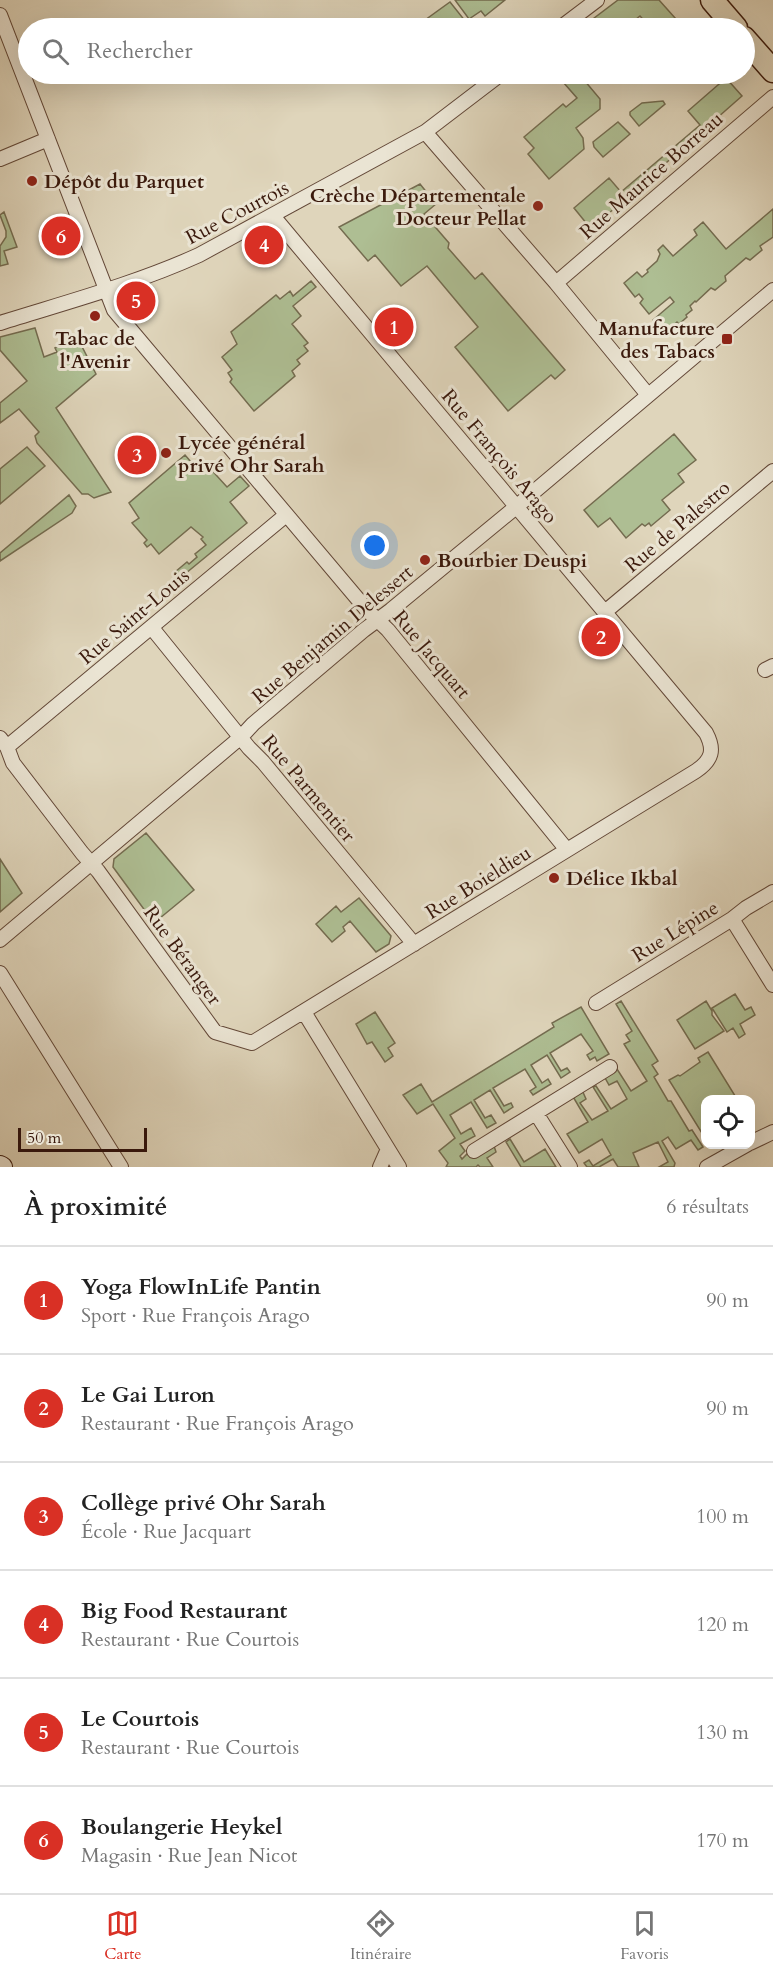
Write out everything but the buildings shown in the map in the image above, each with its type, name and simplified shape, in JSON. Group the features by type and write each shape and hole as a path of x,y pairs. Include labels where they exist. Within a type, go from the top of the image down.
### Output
{"main road":[{"path":"712,0 727,18"},
{"path":"755,51 773,71"}],"street":[{"path":"573,18 597,0"},
{"name":"Rue Jacquart","path":"0,15 18,62"},
{"name":"Rue Jacquart","path":"27,84 114,310 367,610 379,620 567,850"},
{"name":"Rue Courtois","path":"0,323 169,268 273,216 425,132 488,84"},
{"name":"Rue Maurice Borreau","path":"556,283 773,97"},
{"path":"425,132 556,283 648,395"},
{"path":"0,159 48,139"},
{"name":"Rue François Arago","path":"273,216 706,733 712,744 712,754"},
{"name":"Rue Benjamin Delessert","path":"0,940 364,630 516,507 773,290"},
{"name":"Rue de Palestro","path":"606,611 773,471"},
{"name":"Rue Saint-Louis","path":"4,743 152,627 286,515"},
{"name":"Rue Parmentier","path":"152,627 414,944"},
{"name":"Rue Béranger","path":"4,743 13,763 91,863 215,1032 252,1043 261,1039"},
{"name":"Rue Boieldieu","path":"261,1039 706,765 712,754"},
{"name":"Rue Lépine","path":"596,1003 732,920 746,908 773,892"},
{"path":"732,920 773,985"},
{"path":"0,973 121,1167"},
{"path":"304,1012 399,1167"},
{"path":"474,1151 610,1067"},
{"path":"536,1113 570,1167"},
{"path":"755,1141 773,1132"},
{"path":"380,1167 388,1149"},
{"path":"707,1167 740,1149"}],"green space":[{"path":"455,0 505,0 485,16 481,11 468,18"},
{"path":"618,0 659,0 675,18 642,18 640,16 637,18 594,18"},
{"path":"450,2 463,18 428,18"},
{"path":"565,84 587,84 600,99 600,109 576,128 583,138 584,149 549,179 528,154 534,148 524,137 563,104 566,107 577,98"},
{"path":"719,84 731,84 742,96 591,229 574,208 609,178 621,192 700,125 688,111"},
{"path":"663,101 665,104 639,126 630,115 630,112 642,103"},
{"path":"618,122 630,134 603,157 594,147 593,142"},
{"path":"420,184 436,204 424,214 449,243 448,248 475,279 482,273 565,370 555,379 551,375 508,411 455,347 478,327 427,266 401,286 375,255 368,261 339,227"},
{"path":"773,209 773,237 760,246 762,250 750,260 746,258 725,276 726,281 715,290 711,288 695,301 690,306 692,310 686,315 687,317 679,324 677,322 674,328 665,335 653,320 674,302 670,297 649,314 640,303 643,299 639,294 635,297 624,283 637,272 642,277 648,272 647,270 657,261 660,254 658,250 663,245 673,256 697,235 694,230 703,222 726,249"},
{"path":"4,212 17,247 4,251 8,264 0,266 0,246 6,237 0,215"},
{"path":"311,281 316,287 293,306 301,316 292,324 308,343 304,346 308,351 297,360 300,364 292,371 295,376 254,411 230,382 232,379 228,373 232,370 222,357 237,344 231,332 276,295 280,299 290,291 293,296"},
{"path":"35,328 44,357 57,352 55,348 64,341 62,336 65,335 67,340 77,337 96,374 56,408 111,492 94,498 88,494 82,494 37,443 35,436 39,432 19,409 0,423 0,403 27,381 0,350 0,337"},
{"path":"674,434 696,460 678,474 684,482 662,500 670,510 651,526 649,523 645,526 642,524 626,538 610,518 598,527 584,510"},
{"path":"27,447 45,466 0,504 0,469"},
{"path":"185,455 198,470 206,464 227,487 240,476 249,486 230,502 247,523 180,578 175,572 197,557 195,554 206,545 201,539 203,537 191,527 159,554 151,544 147,547 144,543 147,540 132,523 139,518 129,503"},
{"path":"69,495 76,506 72,513 0,561 0,553"},
{"path":"146,833 194,890 154,923 113,867 114,859"},
{"path":"0,859 22,893 0,912"},
{"path":"359,898 391,936 389,944 376,952 350,921 343,927 345,931 332,942 316,924 336,906 341,912"},
{"path":"735,994 745,1010 751,1007 755,1015 740,1024 745,1034 739,1038 733,1028 727,1032 712,1008"},
{"path":"621,1001 658,1061 652,1065 658,1074 654,1077 689,1131 692,1130 701,1144 701,1148 698,1150 691,1140 676,1149 668,1137 662,1141 675,1163 674,1167 659,1167 668,1162 658,1142 633,1153 639,1167 618,1167 613,1159 599,1167 587,1167 584,1163 589,1160 593,1166 611,1155 602,1139 579,1153 567,1134 588,1122 572,1095 582,1090 586,1099 580,1103 592,1120 608,1111 593,1087 596,1086 611,1109 627,1099 617,1081 609,1085 604,1076 617,1069 631,1091 647,1081 624,1044 630,1041 626,1035 632,1031 616,1004"},
{"path":"706,1001 712,1015 724,1031 695,1049 677,1020"},
{"path":"581,1007 609,1054 597,1061 595,1057 590,1060 587,1055 593,1051 581,1034 550,1053 561,1071 567,1068 570,1072 561,1078 547,1055 531,1065 542,1083 548,1079 551,1084 533,1095 530,1091 536,1087 525,1069 493,1088 504,1106 511,1103 513,1107 504,1113 490,1090 474,1100 485,1118 491,1115 496,1123 487,1128 471,1102 450,1115 461,1134 471,1128 475,1136 460,1144 465,1151 460,1156 462,1159 468,1153 493,1143 496,1152 487,1158 493,1167 478,1165 476,1167 446,1167 448,1163 439,1151 455,1138 433,1104 417,1114 403,1095 421,1084 432,1102 554,1027 552,1023"},
{"path":"375,1012 395,1043 388,1048 393,1056 385,1062 372,1042 367,1044 356,1024"},
{"path":"708,1052 735,1095 701,1095 701,1132 669,1080 680,1076 700,1062 698,1058"},
{"path":"510,1139 524,1162 545,1149 556,1167 521,1167 506,1142"}],"place":[{"name":"Dépôt du Parquet","path":"32,181"},
{"name":"Crèche Départementale Docteur Pellat","path":"538,206"},
{"name":"Boulangerie Heykel","path":"61,236"},
{"name":"Big Food Restaurant","path":"264,245"},
{"name":"Le Courtois","path":"136,301"},
{"name":"Tabac de l'Avenir","path":"95,316"},
{"name":"Yoga FlowInLife Pantin","path":"394,327"},
{"name":"Manufacture des Tabacs","path":"727,339"},
{"name":"Lycée général privé Ohr Sarah","path":"166,453"},
{"name":"Collège privé Ohr Sarah","path":"137,455"},
{"name":"Bourbier Deuspi","path":"425,560"},
{"name":"Le Gai Luron","path":"601,637"},
{"name":"Délice Ikbal","path":"554,878"}]}
